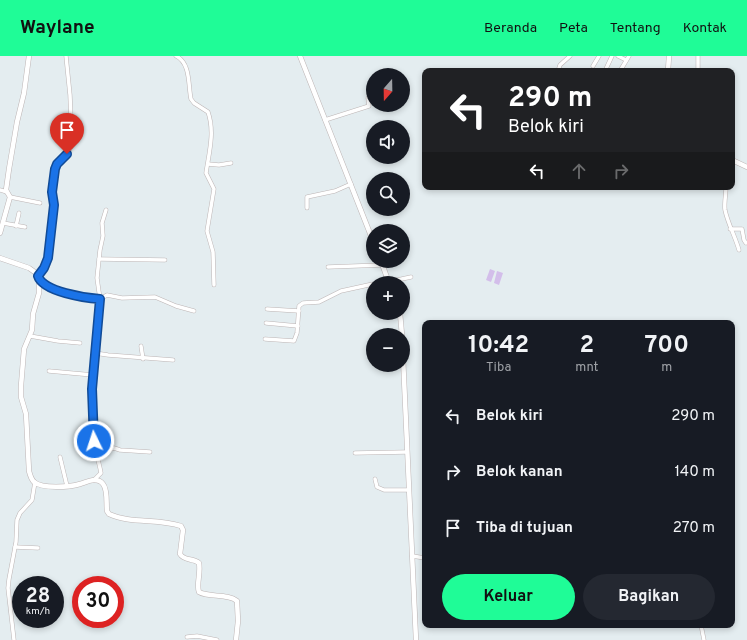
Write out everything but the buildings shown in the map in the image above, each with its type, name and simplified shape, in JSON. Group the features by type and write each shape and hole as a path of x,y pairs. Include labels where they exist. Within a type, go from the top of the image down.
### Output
{"street":[{"path":"0,233 10,197 7,192 13,145 24,93 29,56"},
{"path":"66,56 70,94 72,145 67,154 57,164 55,169 52,192 54,205 48,258 38,277 39,293 33,314 32,330 24,351 21,390 26,414 29,471 35,482 42,485 67,486 94,480 99,481 104,486 107,511 109,514 133,519 169,522 181,527 183,530 180,555 183,558 195,560 198,564 200,574 197,588 199,592 229,597 237,601 238,621 236,640"},
{"path":"176,56 182,59 186,69 191,99 208,113 212,131 206,175 214,187 207,231 213,252 214,285"},
{"path":"300,56 366,224"},
{"path":"559,68 560,65 570,56"},
{"path":"593,66 599,56"},
{"path":"606,68 612,56"},
{"path":"618,56 626,60"},
{"path":"622,68 629,56"},
{"path":"668,68 669,56"},
{"path":"698,56 698,68"},
{"path":"325,120 366,107"},
{"path":"735,161 747,167"},
{"path":"208,164 219,165 231,163"},
{"path":"307,208 307,197 335,191 351,184"},
{"path":"0,190 7,192"},
{"path":"726,190 725,209 730,229 735,236 738,250"},
{"path":"10,197 40,203"},
{"path":"94,480 101,473 94,441 92,389 100,299 97,284 103,236 102,223 106,210"},
{"path":"16,226 18,213"},
{"path":"3,223 25,227"},
{"path":"730,229 742,229 746,243"},
{"path":"0,258 22,265 36,272 38,277 46,285 85,298 100,299 107,295 125,298 155,297 176,306 194,311"},
{"path":"99,259 165,260"},
{"path":"328,267 366,264"},
{"path":"265,339 294,341 298,326 299,306 303,303 319,302 341,291 366,286"},
{"path":"267,308 299,311"},
{"path":"266,323 298,326"},
{"path":"30,336 58,342 80,343"},
{"path":"141,346 143,359"},
{"path":"95,353 143,359 173,360"},
{"path":"49,371 93,375"},
{"path":"404,372 416,640"},
{"path":"96,454 114,448 120,450 150,452"},
{"path":"355,454 407,452"},
{"path":"60,457 67,486"},
{"path":"375,479 377,487 381,490 409,490"},
{"path":"14,640 8,588 15,547 17,520 20,513 28,506 32,498 35,482"},
{"path":"15,547 38,548"},
{"path":"412,556 422,558"},
{"path":"702,628 704,640"},
{"path":"187,637 197,636 218,640"}],"shaded area":[{"path":"490,269 495,271 491,282 486,280"},
{"path":"497,271 503,273 499,285 494,283"}],"route":[{"path":"67,154 57,164 55,169 52,192 54,205 48,258 41,274 38,276 43,283 50,287 81,297 100,299 92,389 94,441"}]}
